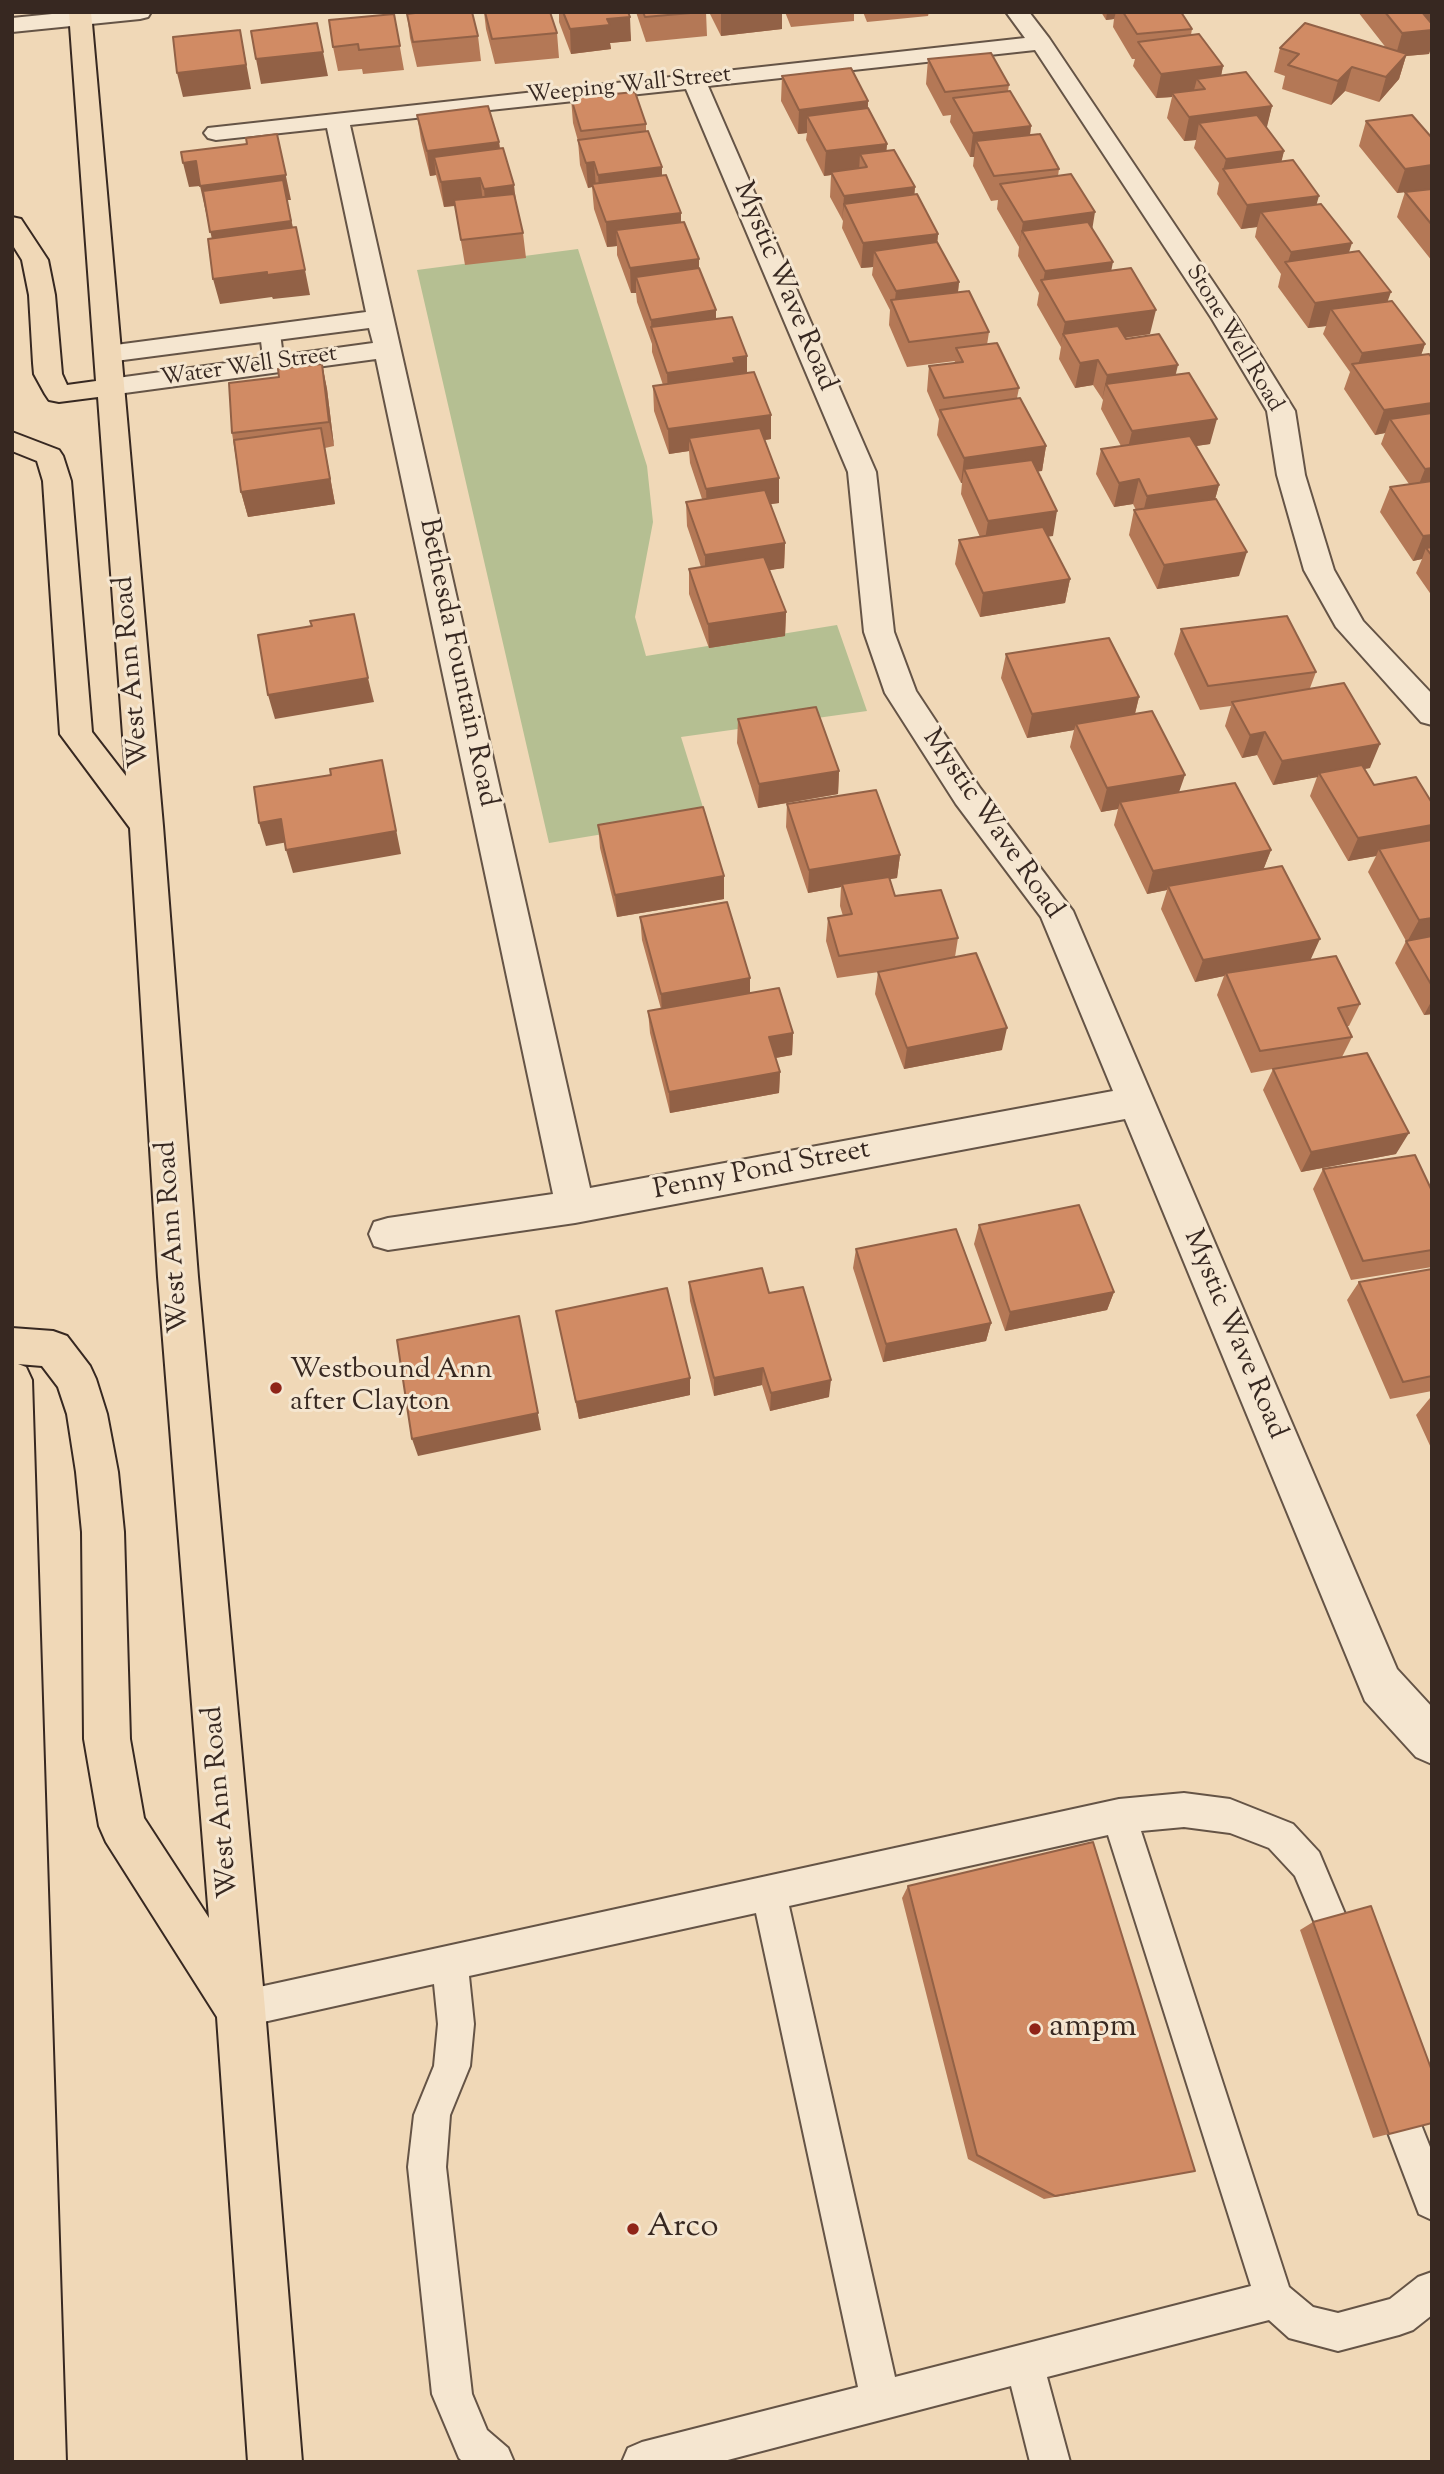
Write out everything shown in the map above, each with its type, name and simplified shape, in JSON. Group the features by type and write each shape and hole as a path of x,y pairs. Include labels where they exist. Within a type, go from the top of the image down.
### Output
{"main road":[{"name":"West Ann Road","path":"80,15 146,826 178,1277 241,2009 275,2462"},
{"path":"12,224 35,260 42,295 46,363 60,394 109,371"},
{"path":"12,441 49,456 57,481 76,734 146,826"},
{"path":"12,1346 53,1349 76,1379 87,1414 97,1472 103,1532 107,1739 122,1826 241,2009"},
{"path":"12,1380 39,2462"}],"street":[{"path":"12,25 80,15 140,12"},
{"name":"Stone Well Road","path":"1017,12 1041,43 1225,319 1280,411 1291,475 1319,570 1351,627 1432,714"},
{"name":"Weeping Wall Street","path":"216,133 1041,43"},
{"name":"Mystic Wave Road","path":"694,80 862,472 879,632 901,693 968,796 1056,911 1381,1685 1432,1741"},
{"name":"Bethesda Fountain Road","path":"337,119 575,1207"},
{"name":"Water Well Street","path":"109,371 270,333 382,318"},
{"name":"Water Well Street","path":"109,371 274,365 388,349"},
{"name":"Penny Pond Street","path":"388,1234 575,1207 1135,1102"}],"lane":[{"path":"270,333 274,365"},
{"path":"241,2009 1119,1816 1184,1810 1230,1816 1281,1836 1307,1864 1331,1922"},
{"path":"1119,1816 1274,2299 1303,2325 1338,2332 1399,2316 1432,2291"},
{"path":"769,1893 881,2400"},
{"path":"450,1964 456,2024 452,2066 432,2115 427,2167 452,2394 473,2444 494,2462"},
{"path":"1405,2130 1432,2201"},
{"path":"642,2462 1274,2299"},
{"path":"1024,2363 1050,2462"}],"green space":[{"path":"578,249 647,466 653,522 635,617 646,656 837,625 867,711 681,737 706,817 549,843 417,270"}],"building":[{"path":"472,12 478,36 413,42 407,14"},
{"path":"485,12 550,12 557,33 492,39"},
{"path":"563,12 628,12 630,17 607,19 610,25 570,29"},
{"path":"643,12 702,12 645,17"},
{"path":"1123,12 1181,12 1192,29 1137,34"},
{"path":"1385,12 1422,12 1432,24 1432,30 1402,33"},
{"path":"394,14 400,46 359,50 358,44 333,47 329,20"},
{"path":"317,23 323,52 256,59 251,31"},
{"path":"1305,23 1407,54 1386,77 1352,67 1338,81 1288,65 1299,54 1280,48"},
{"path":"240,30 246,65 177,73 173,37"},
{"path":"1199,34 1223,66 1161,74 1138,42"},
{"path":"991,53 1009,85 945,92 928,59"},
{"path":"851,68 868,101 799,110 782,76"},
{"path":"1246,72 1272,106 1189,117 1172,93 1205,89 1197,79"},
{"path":"1010,91 1031,126 973,133 953,98"},
{"path":"635,92 646,124 581,131 571,98"},
{"path":"488,106 499,142 427,151 417,115"},
{"path":"868,108 887,144 826,151 807,116"},
{"path":"1257,115 1284,151 1226,159 1199,123"},
{"path":"1412,115 1432,138 1432,165 1405,169 1366,121"},
{"path":"648,131 662,167 598,175 594,162 586,163 578,140"},
{"path":"277,134 286,175 200,186 196,161 183,163 181,152 247,144 246,138"},
{"path":"1040,134 1059,169 994,176 976,141"},
{"path":"503,148 514,185 484,189 480,178 441,182 434,157"},
{"path":"894,150 915,187 844,196 831,172 867,167 860,154"},
{"path":"1293,160 1319,196 1247,205 1223,169"},
{"path":"1071,174 1095,212 1023,222 1000,184"},
{"path":"666,175 681,213 606,222 592,184"},
{"path":"283,180 291,221 210,232 203,191"},
{"path":"1432,189 1432,225 1405,192"},
{"path":"514,194 523,233 461,240 454,200"},
{"path":"917,194 938,234 863,243 844,204"},
{"path":"1321,204 1352,243 1291,252 1261,212"},
{"path":"684,222 699,259 630,268 616,230"},
{"path":"1088,222 1113,262 1045,271 1022,231"},
{"path":"296,227 305,270 213,279 208,239"},
{"path":"937,242 959,282 896,291 874,251"},
{"path":"1359,251 1391,292 1315,303 1285,262"},
{"path":"699,268 716,310 651,320 636,277"},
{"path":"1131,268 1156,310 1065,322 1041,280"},
{"path":"969,291 989,332 909,342 891,300"},
{"path":"1392,301 1425,344 1362,353 1331,309"},
{"path":"732,317 747,356 733,358 735,363 667,373 651,327"},
{"path":"1118,326 1126,339 1159,334 1178,365 1107,375 1098,360 1080,363 1063,334"},
{"path":"997,343 1019,388 944,398 929,366 963,362 956,348"},
{"path":"1429,354 1432,358 1432,403 1384,410 1352,364"},
{"path":"322,364 329,422 232,433 229,383 279,377 278,369"},
{"path":"754,372 771,415 668,429 653,386"},
{"path":"1189,373 1217,419 1132,431 1106,384"},
{"path":"1020,398 1046,446 964,458 940,410"},
{"path":"1432,413 1432,468 1425,469 1390,419"},
{"path":"321,428 330,479 241,492 234,440"},
{"path":"760,428 779,478 706,489 689,438"},
{"path":"1190,436 1219,485 1147,496 1139,479 1119,483 1101,449"},
{"path":"1032,460 1057,511 988,521 964,469"},
{"path":"1432,481 1432,535 1423,536 1390,487"},
{"path":"765,490 785,543 705,555 686,502"},
{"path":"1216,499 1247,552 1164,565 1134,510"},
{"path":"1043,527 1070,579 983,593 959,540"},
{"path":"764,557 786,612 708,624 689,569"},
{"path":"354,614 368,678 268,695 258,635 312,626 310,621"},
{"path":"1287,616 1316,672 1208,686 1181,629"},
{"path":"1109,638 1139,697 1032,714 1006,654"},
{"path":"1344,683 1380,744 1282,761 1265,732 1250,735 1232,702"},
{"path":"816,707 839,771 759,784 738,719"},
{"path":"1152,711 1185,775 1107,788 1076,724"},
{"path":"382,760 396,831 286,850 281,819 259,823 254,787 331,775 330,769"},
{"path":"1362,765 1374,785 1416,777 1432,803 1432,825 1358,838 1319,773"},
{"path":"1235,783 1271,850 1153,871 1120,802"},
{"path":"876,790 900,855 809,870 787,804"},
{"path":"703,807 724,876 615,895 598,825"},
{"path":"1432,840 1432,918 1419,920 1379,849"},
{"path":"1282,866 1320,939 1203,960 1168,886"},
{"path":"889,877 895,896 941,890 958,938 839,956 828,918 852,914 842,884"},
{"path":"727,902 750,978 661,994 640,917"},
{"path":"1432,936 1432,986 1406,941"},
{"path":"976,953 1007,1028 907,1048 878,972"},
{"path":"1336,956 1360,1004 1338,1008 1352,1037 1260,1051 1226,973"},
{"path":"779,988 793,1033 769,1037 780,1072 669,1092 648,1011"},
{"path":"1367,1053 1409,1133 1311,1152 1273,1069"},
{"path":"1415,1155 1432,1191 1432,1250 1363,1261 1323,1169"},
{"path":"1079,1205 1114,1292 1010,1312 979,1225"},
{"path":"956,1229 991,1323 886,1344 856,1249"},
{"path":"762,1268 769,1293 803,1287 831,1380 771,1393 763,1368 714,1378 689,1282"},
{"path":"1432,1269 1432,1376 1403,1382 1359,1282"},
{"path":"667,1288 690,1378 576,1402 556,1311"},
{"path":"519,1316 538,1413 412,1439 397,1340"},
{"name":"ampm","path":"1093,1842 1195,2171 1055,2196 977,2155 908,1886"},
{"path":"1371,1906 1432,2071 1432,2123 1389,2134 1313,1922"}],"place":[{"name":"Westbound Ann after Clayton","path":"276,1388"},
{"name":"ampm","path":"1035,2029"},
{"name":"Arco","path":"633,2229"}]}
